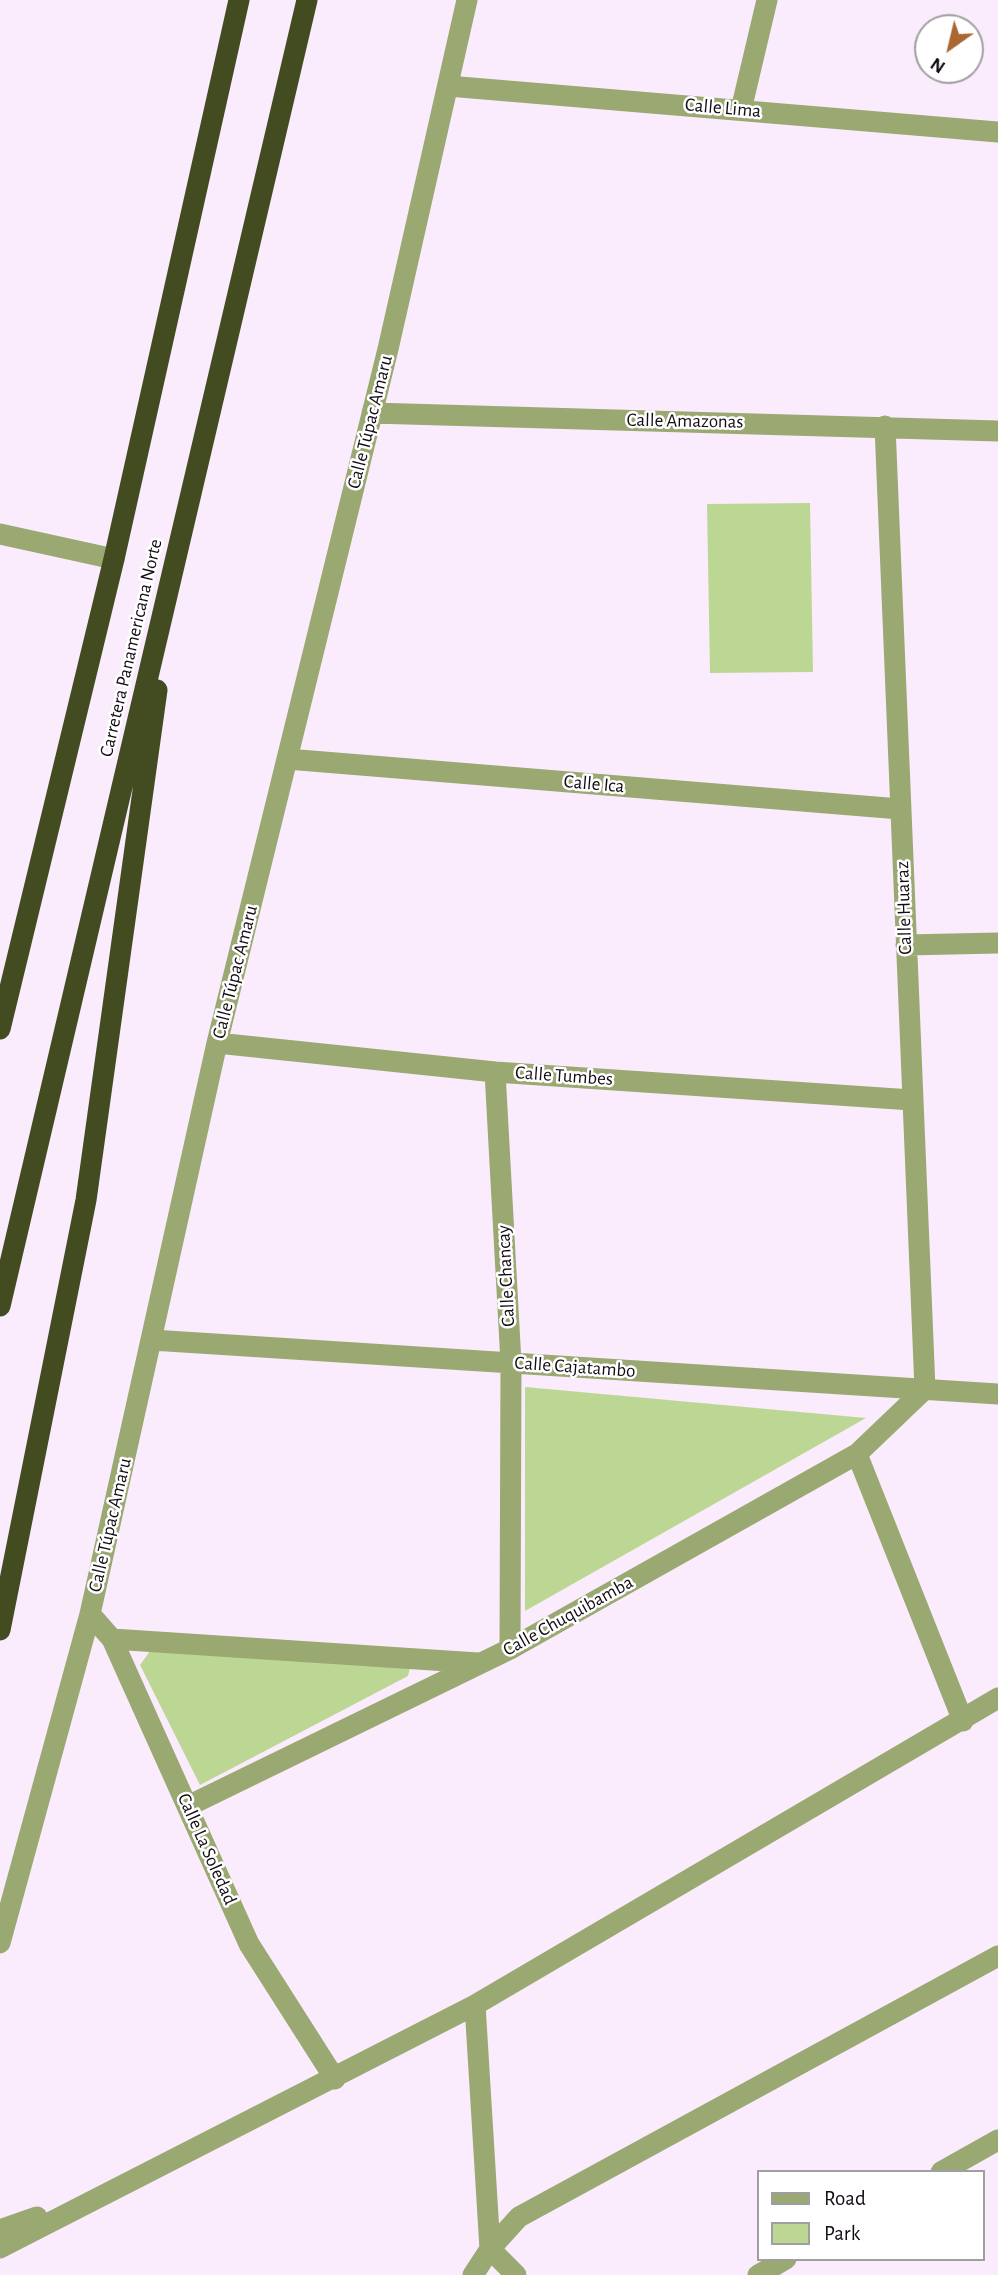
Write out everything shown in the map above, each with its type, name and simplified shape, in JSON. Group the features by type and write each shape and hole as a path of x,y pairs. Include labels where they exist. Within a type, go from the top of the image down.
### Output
{"highway":[{"name":"Carretera Panamericana Norte","path":"0,1029 114,559 239,0"},
{"name":"Carretera Panamericana Norte","path":"0,1306 307,0"},
{"path":"0,1630 86,1200 176,558"}],"street":[{"name":"Calle Túpac Amaru","path":"0,1944 90,1614 217,1043 372,413 467,0"},
{"path":"741,110 767,0"},
{"name":"Calle Lima","path":"448,86 998,132"},
{"name":"Calle Amazonas","path":"372,413 998,431"},
{"name":"Calle Huaraz","path":"885,426 925,1389"},
{"path":"0,534 114,559"},
{"name":"Calle Ica","path":"287,759 900,809"},
{"path":"906,945 998,943"},
{"name":"Calle Tumbes","path":"217,1043 495,1072 912,1100"},
{"name":"Calle Chancay","path":"495,1072 511,1363 510,1648"},
{"name":"Calle Cajatambo","path":"152,1340 998,1394"},
{"name":"Calle Chuquibamba","path":"188,1806 510,1648 857,1454 925,1389"},
{"path":"857,1454 963,1721"},
{"name":"Calle La Soledad","path":"90,1614 112,1639 249,1944 335,2078"},
{"path":"112,1639 481,1663"},
{"path":"0,2248 475,2005 963,1721 998,1698"},
{"path":"473,2275 490,2249 519,2217 998,1956"},
{"path":"475,2005 490,2249 516,2275"},
{"path":"945,2170 998,2140"},
{"path":"0,2230 118,2188"},
{"path":"758,2275 782,2261"}],"green space":[{"path":"810,503 813,672 710,673 707,504"},
{"path":"525,1387 866,1418 525,1611"},
{"path":"150,1651 410,1668 408,1676 200,1785 140,1665"}]}
